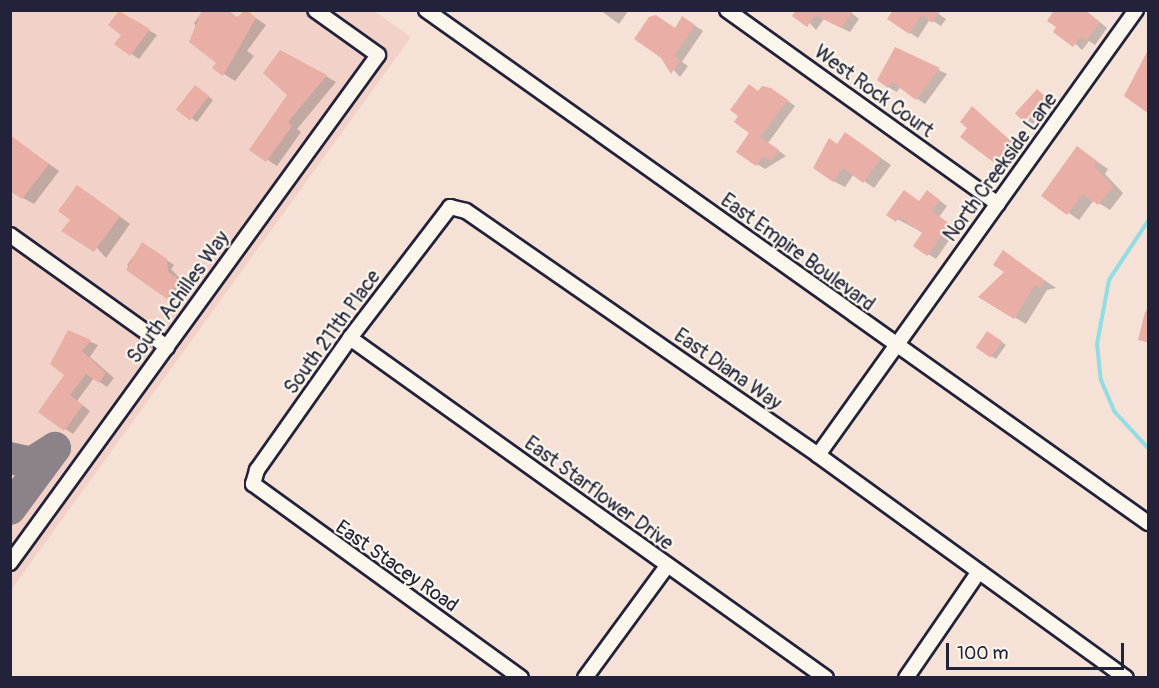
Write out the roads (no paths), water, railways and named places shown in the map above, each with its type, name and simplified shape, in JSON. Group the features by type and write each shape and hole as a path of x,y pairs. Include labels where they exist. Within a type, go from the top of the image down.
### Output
{"street":[{"name":"South Achilles Way","path":"10,562 378,55 315,10"},
{"name":"East Empire Boulevard","path":"426,10 896,347 1149,523"},
{"name":"West Rock Court","path":"727,10 998,204"},
{"name":"North Creekside Lane","path":"818,455 1136,10"},
{"name":"South 211th Place","path":"253,484 257,470 350,338 450,207"},
{"name":"East Diana Way","path":"450,207 466,211 818,455 1126,678"},
{"path":"10,235 167,347"},
{"name":"East Starflower Drive","path":"350,338 826,678"},
{"name":"East Stacey Road","path":"253,484 521,678"},
{"path":"585,678 667,566"},
{"path":"906,678 978,573"}],"waterway":[{"path":"1148,221 1109,280 1097,344 1101,380 1114,411 1148,448"}]}
